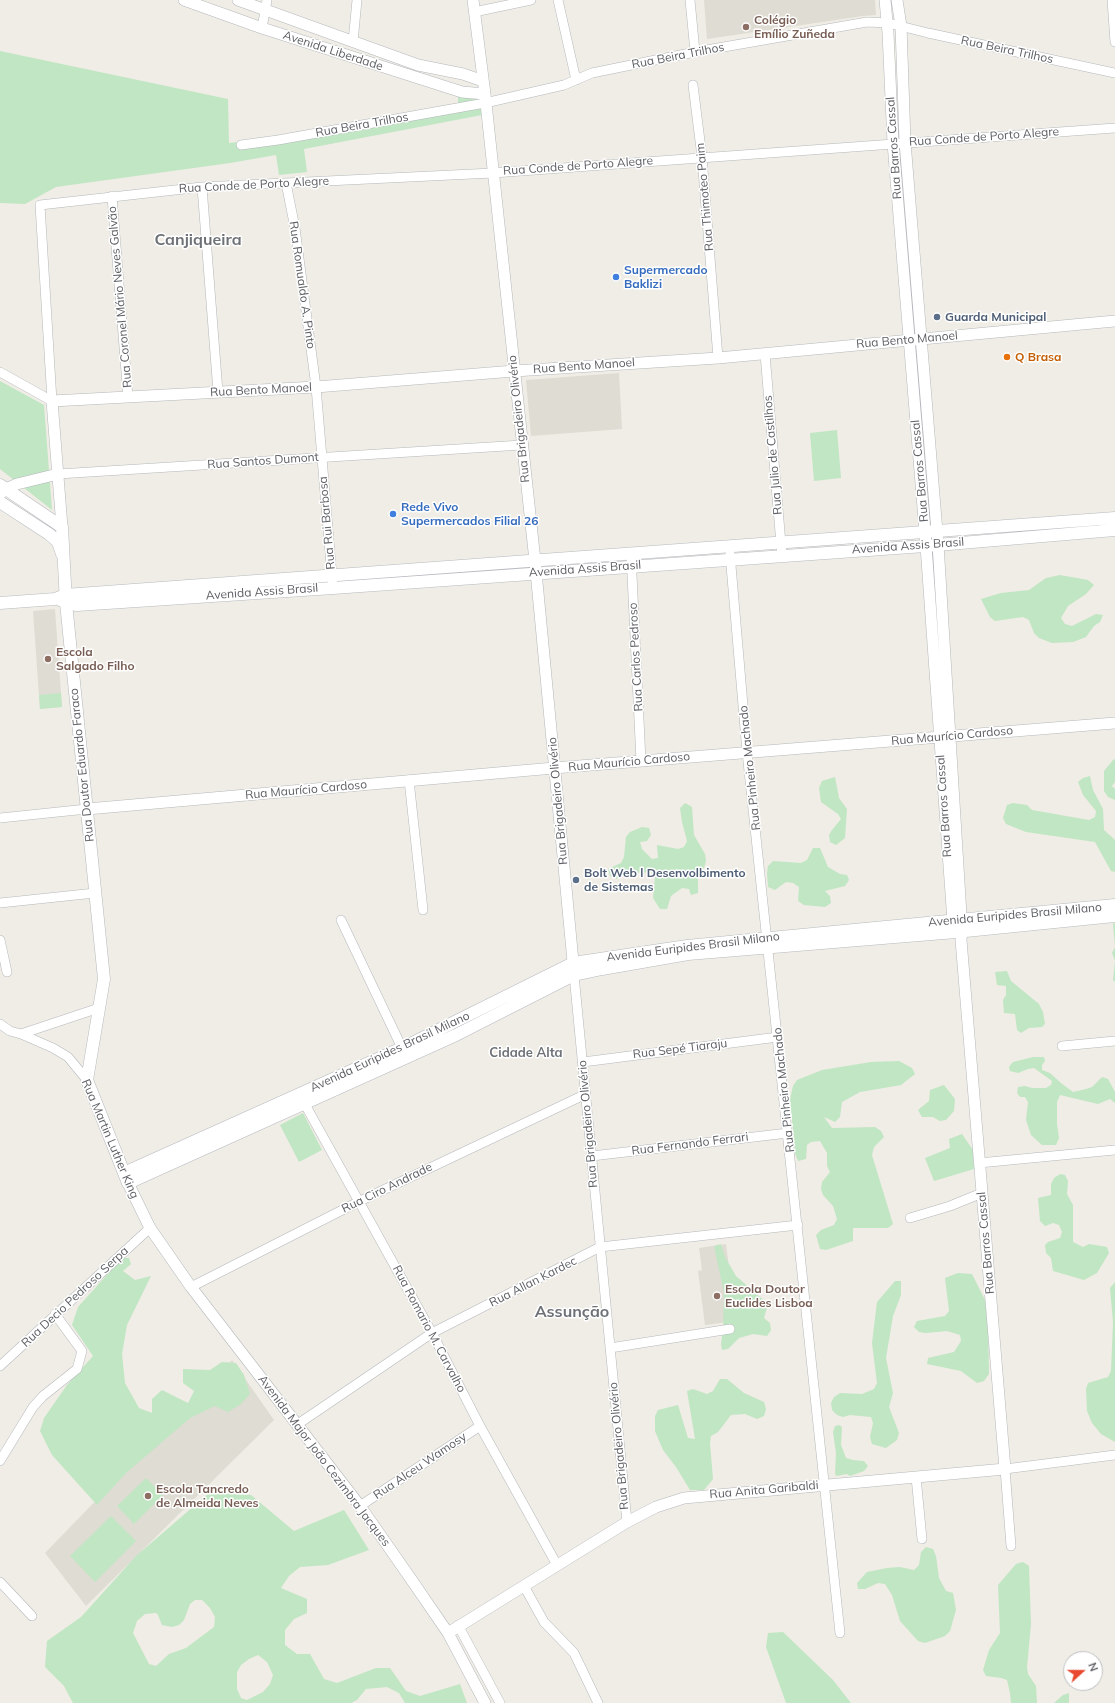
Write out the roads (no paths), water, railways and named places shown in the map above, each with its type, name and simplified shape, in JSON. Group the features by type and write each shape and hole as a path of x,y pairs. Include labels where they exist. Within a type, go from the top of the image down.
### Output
{"main road":[{"path":"2,489 62,527"},
{"path":"0,502 50,534 58,542 63,558"},
{"name":"Avenida Assis Brasil","path":"781,549 925,546 1000,533 1115,518"},
{"name":"Rua Doutor Eduardo Faraco","path":"62,527 62,599 87,809 104,979 87,1080"},
{"name":"Avenida Assis Brasil","path":"0,603 132,596 730,553 781,549 931,531 1000,533 1115,530"},
{"name":"Avenida Euripides Brasil Milano","path":"126,1178 453,1030 574,970 687,950 882,933 959,929 1071,915 1115,905"},
{"name":"Avenida Euripides Brasil Milano","path":"1071,915 1115,916"},
{"name":"Avenida Euripides Brasil Milano","path":"348,1078 402,1048 453,1030"},
{"name":"Rua Martin Luther King","path":"87,1080 126,1178"}],"street":[{"name":"Avenida Liberdade","path":"184,0 262,28 384,68 485,98"},
{"name":"Avenida Liberdade","path":"238,0 266,5 353,42 418,65 463,74 483,81"},
{"path":"353,42 357,0"},
{"name":"Rua Brigadeiro Olivério","path":"473,0 485,98 535,567 627,1522"},
{"path":"474,12 531,0"},
{"path":"558,0 576,80"},
{"path":"690,0 695,52"},
{"name":"Rua Barros Cassal","path":"885,0 888,23 893,143 909,339 931,531 938,544 945,648 944,736"},
{"name":"Rua Barros Cassal","path":"898,0 901,26 905,142 922,338 931,531 925,546 932,648 944,736 1011,1546"},
{"path":"1112,0 1115,42"},
{"path":"262,28 266,5"},
{"name":"Rua Beira Trilhos","path":"241,145 278,140 485,98 564,84 592,73 695,52 867,22 888,23 1115,73"},
{"path":"384,68 389,55"},
{"name":"Rua Thimoteo Paim","path":"693,85 702,157 718,358"},
{"name":"Rua Conde de Porto Alegre","path":"52,401 40,205 202,187 493,173 1115,128"},
{"name":"Rua Romualdo A. Pinto","path":"286,183 295,228 316,387"},
{"path":"202,187 218,392"},
{"name":"Rua Coronel Mário Neves Galvão","path":"112,196 128,397"},
{"name":"Rua Bento Manoel","path":"52,401 316,387 514,370 718,358 1115,321"},
{"name":"Rua Julio de Castilhos","path":"765,354 781,549"},
{"path":"0,372 52,401"},
{"name":"Rua Rui Barbosa","path":"316,387 332,582"},
{"name":"Rua Doutor Eduardo Faraco","path":"52,401 62,527"},
{"name":"Rua Santos Dumont","path":"2,489 58,474 522,445"},
{"name":"Rua Pinheiro Machado","path":"730,553 747,752 826,1485 840,1633"},
{"name":"Rua Carlos Pedroso","path":"631,560 642,761"},
{"path":"932,648 945,648"},
{"name":"Rua Maurício Cardoso","path":"0,818 409,780 1115,723"},
{"path":"409,780 423,910"},
{"path":"0,903 95,893"},
{"path":"341,920 402,1048"},
{"path":"0,940 7,972"},
{"path":"21,1034 99,1008"},
{"name":"Rua Martin Luther King","path":"0,1024 10,1031 21,1034 53,1048 68,1057 87,1080"},
{"name":"Rua Sepé Tiaraju","path":"582,1062 778,1037"},
{"path":"1062,1046 1115,1041"},
{"name":"Rua Ciro Andrade","path":"191,1287 360,1201 586,1094"},
{"name":"Rua Romario M. Carvalho","path":"302,1099 432,1333 480,1426 556,1565"},
{"name":"Rua Fernando Ferrari","path":"592,1156 788,1133"},
{"path":"979,1163 1115,1150"},
{"name":"Rua Martin Luther King","path":"126,1178 150,1228"},
{"path":"910,1218 950,1206 982,1193"},
{"name":"Rua Allan Kardec","path":"298,1424 432,1333 600,1247 798,1225"},
{"name":"Avenida Major João Cezimbra Jacques","path":"150,1228 191,1287 360,1506 448,1633 485,1703"},
{"name":"Rua Decio Pedroso Serpa","path":"0,1366 150,1228"},
{"path":"0,1461 33,1407 42,1396 77,1369 82,1350 56,1314"},
{"path":"610,1348 730,1329"},
{"name":"Rua Alceu Wamosy","path":"360,1506 480,1426"},
{"name":"Rua Anita Garibaldi","path":"448,1633 627,1522 656,1507 684,1498 1005,1469 1115,1456"},
{"path":"916,1477 922,1539"},
{"path":"0,1582 32,1616"},
{"path":"524,1586 544,1622 574,1653 598,1703"},
{"path":"458,1626 500,1703"}],"place":[{"name":"Colégio Emílio Zuñeda","path":"746,27"},
{"name":"Supermercado Baklizi","path":"616,277"},
{"name":"Guarda Municipal","path":"937,317"},
{"name":"Q Brasa","path":"1007,357"},
{"name":"Rede Vivo Supermercados Filial 26","path":"393,514"},
{"name":"Escola Salgado Filho","path":"48,659"},
{"name":"Bolt Web l Desenvolbimento de Sistemas","path":"576,880"},
{"name":"Escola Doutor Euclides Lisboa","path":"717,1296"},
{"name":"Escola Tancredo de Almeida Neves","path":"148,1496"}],"district":[{"name":"Canjiqueira","path":"198,240"},
{"name":"Cidade Alta","path":"526,1053"},
{"name":"Assunção","path":"572,1312"}]}
